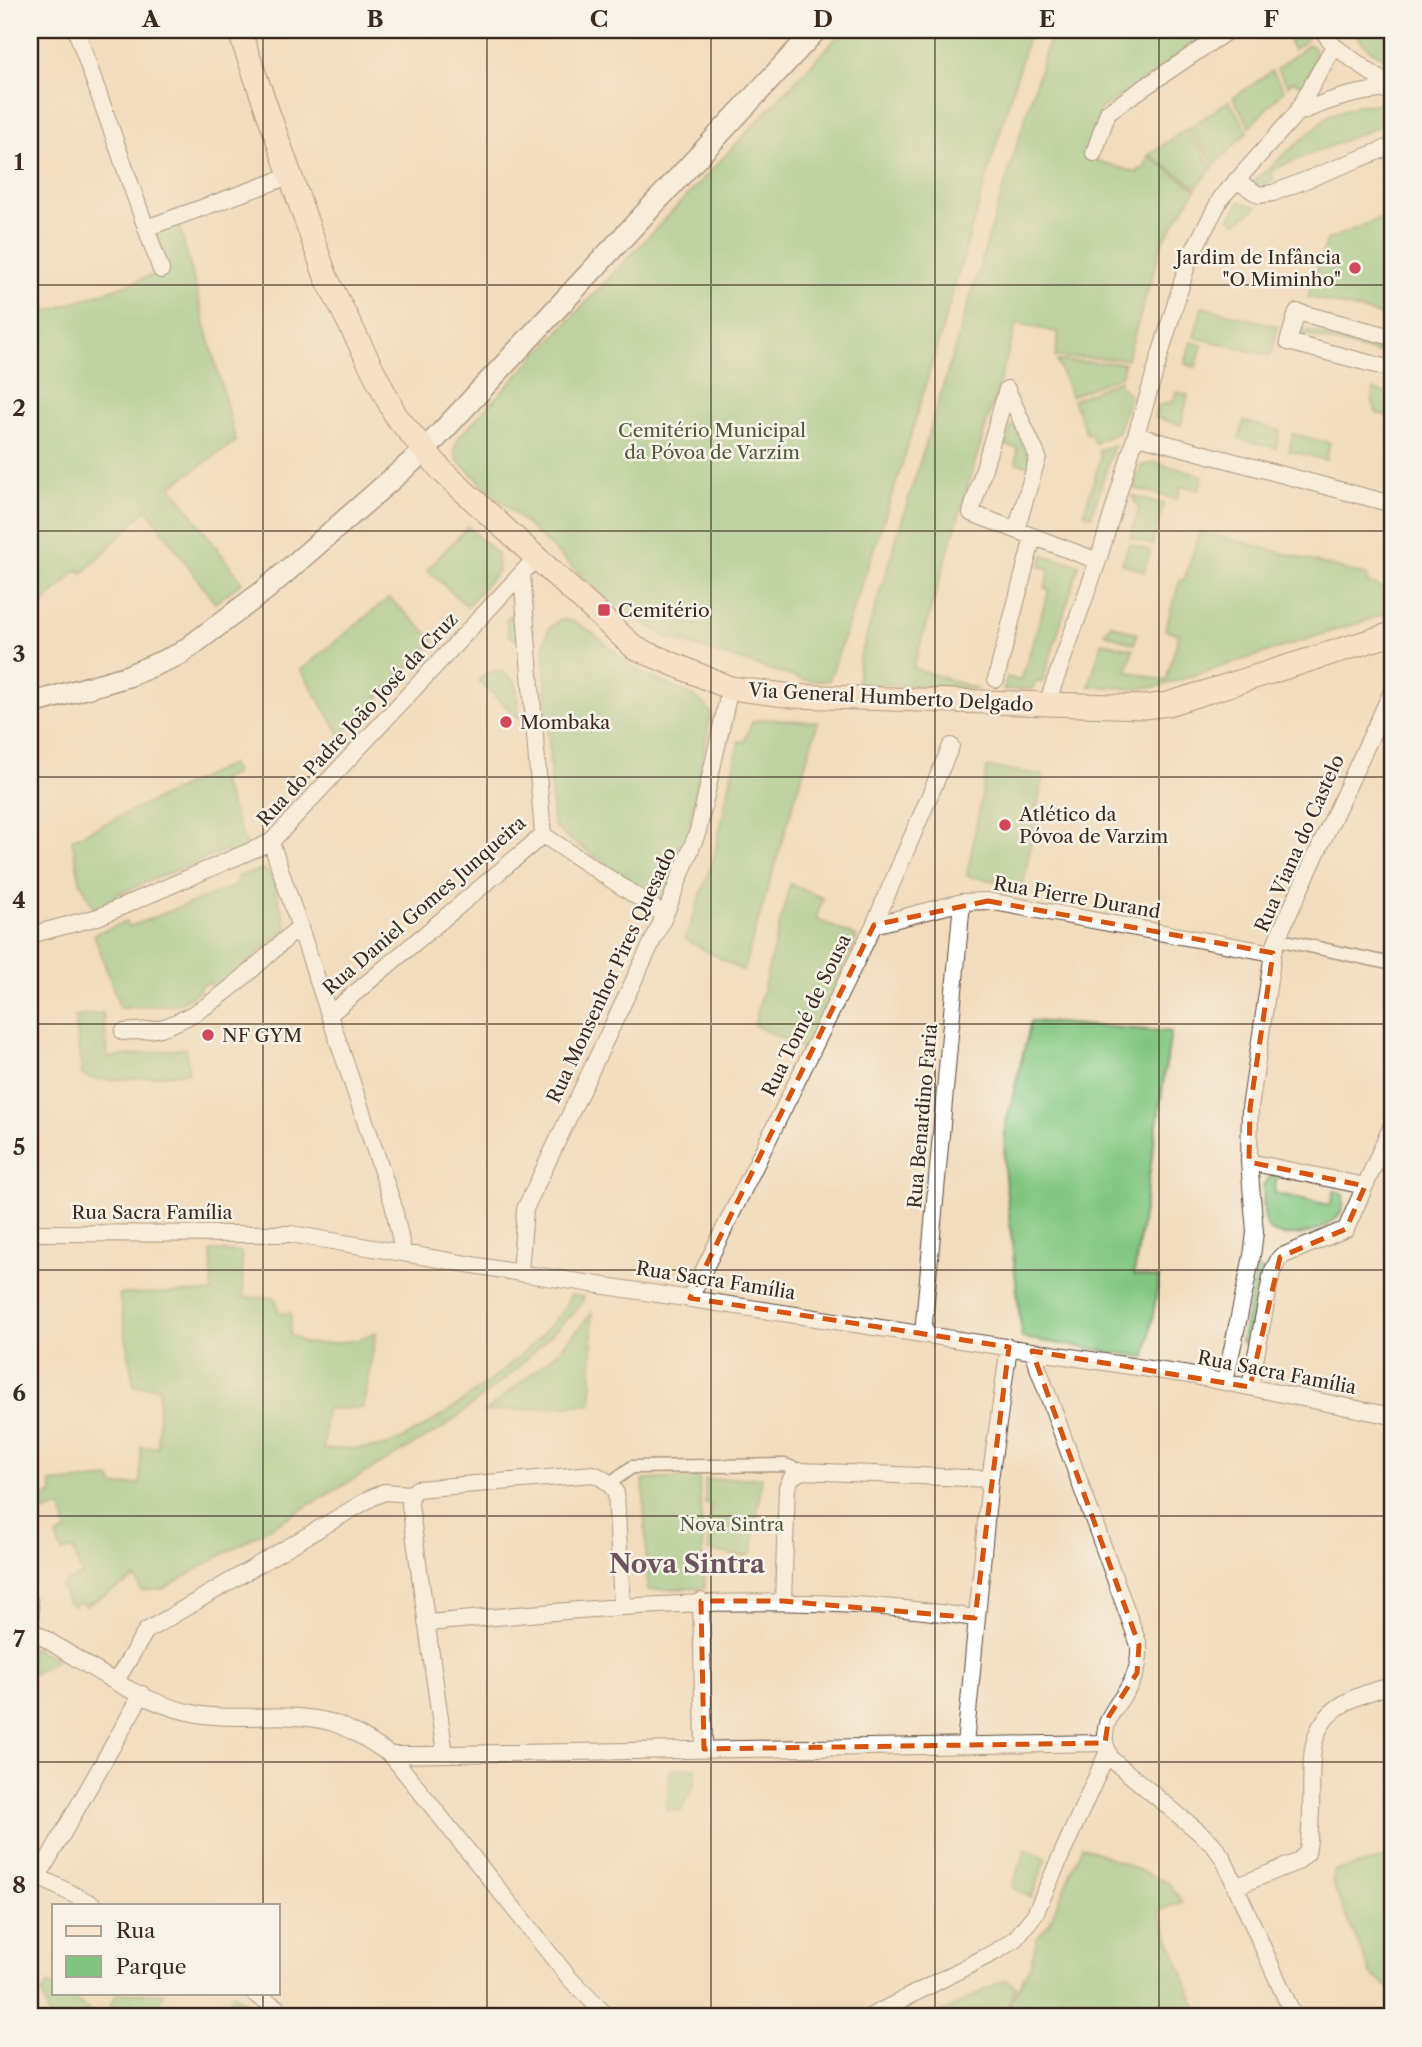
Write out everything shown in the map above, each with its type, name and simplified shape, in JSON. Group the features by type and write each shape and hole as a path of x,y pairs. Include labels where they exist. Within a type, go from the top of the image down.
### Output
{"main road":[{"name":"Via General Humberto Delgado","path":"239,30 326,277 396,416 424,452 529,567 635,648 730,688 793,696 1145,708 1168,704 1392,634"}],"street":[{"path":"76,30 160,270"},
{"path":"30,704 128,676 180,654 265,590 424,452 816,30"},
{"path":"1094,153 1108,112 1228,30"},
{"path":"1322,30 1334,46 1392,88"},
{"path":"1046,706 1098,561 1138,436 1189,259 1221,198 1296,114 1334,46"},
{"path":"1296,114 1332,99 1392,88"},
{"path":"1236,180 1259,195 1273,193 1392,146"},
{"path":"146,228 290,176"},
{"path":"1392,337 1297,312 1288,342 1392,369"},
{"path":"1016,530 1038,457 1007,389 971,513 1098,561"},
{"path":"1138,436 1391,500"},
{"path":"996,679 1033,537"},
{"name":"Rua Daniel Gomes Junqueira","path":"330,1014 543,835 529,567"},
{"name":"Rua do Padre João José da Cruz","path":"30,935 98,917 271,842 529,567"},
{"name":"Rua Monsenhor Pires Quesado","path":"520,1273 525,1209 665,915 698,831 730,688"},
{"name":"Rua Viana do Castelo","path":"1225,1382 1255,1232 1249,1162 1250,1108 1275,946 1392,691"},
{"name":"Rua Tomé de Sousa","path":"690,1298 874,925 951,746"},
{"path":"543,835 665,915"},
{"name":"Rua Daniel Gomes Junqueira","path":"271,842 393,1204 403,1251"},
{"name":"Rua Pierre Durand","path":"874,925 962,902 988,901 1275,946"},
{"name":"Rua Benardino Faria","path":"923,1334 962,902"},
{"path":"123,1032 159,1029 181,1020 224,993 300,926"},
{"path":"1275,946 1392,964"},
{"path":"1250,1387 1272,1272 1280,1257 1346,1229 1392,1125"},
{"path":"1249,1162 1366,1186"},
{"name":"Rua Sacra Família","path":"30,1233 291,1234 520,1273 1225,1382 1392,1416"},
{"path":"1251,1262 1266,1266 1272,1272"},
{"path":"965,1745 990,1479 1009,1347"},
{"path":"1032,1351 1139,1645 1137,1673 1132,1686 1110,1716 1104,1730 1106,1747 1111,1759 1154,1798 1212,1843 1223,1858 1294,2017"},
{"path":"610,1483 632,1467 785,1465 802,1471 990,1479"},
{"path":"782,1601 787,1487 792,1477 802,1471"},
{"path":"116,1681 146,1630 384,1492 411,1494 425,1487 593,1474 610,1483 616,1493 622,1606"},
{"path":"411,1494 445,1754"},
{"path":"426,1623 701,1601 782,1601 975,1618"},
{"path":"701,1601 704,1749"},
{"path":"30,1602 30,1630 116,1681 168,1707 200,1715 297,1717 331,1723 354,1731 391,1755 570,1979 608,2017"},
{"path":"1235,1887 1297,1862 1307,1853 1315,1734 1339,1703 1359,1693 1392,1686"},
{"path":"92,1904 34,1875 142,1694"},
{"path":"391,1755 965,1745 1106,1747"},
{"path":"869,2017 997,1951 1015,1939 1035,1914 1106,1747"},
{"path":"255,1994 276,2007 284,2017"}],"highlighted area":[{"path":"988,901 1273,953 1250,1108 1249,1162 1365,1186 1346,1229 1280,1257 1250,1387 1032,1351 1139,1645 1137,1673 1109,1716 1105,1743 704,1749 701,1601 783,1601 975,1618 1009,1347 690,1298 874,925"}],"green space":[{"name":"Cemitério Municipal da Póvoa de Varzim","path":"844,30 1030,30 902,465 829,681 804,680 668,638 608,600 458,461 454,451 459,437"},
{"path":"1052,30 1220,30 1100,109 1084,157 1138,173 1139,169 1144,169 1148,156 1196,189 1162,243 1127,359 1055,357 1059,333 1017,323 913,668 978,689 858,683 859,661"},
{"path":"1285,30 1299,30 1307,40 1293,50 1289,43 1292,40"},
{"path":"1351,30 1392,30 1392,61 1370,50"},
{"path":"1309,44 1315,50 1315,59 1305,87 1293,81 1288,86 1277,69"},
{"path":"1272,71 1284,90 1250,126 1233,98"},
{"path":"1229,101 1248,131 1215,165 1189,128"},
{"path":"1392,104 1392,121 1271,170 1274,181 1255,186 1254,181 1330,115 1357,105"},
{"path":"1186,129 1213,168 1197,187 1149,155"},
{"path":"1240,202 1257,207 1236,223 1230,218"},
{"name":"Jardim de Infância \"O Miminho\"","path":"1392,214 1392,235 1389,237 1392,242 1392,318 1308,297 1327,240"},
{"path":"179,225 236,441 171,486 242,582 215,603 147,509 82,574 78,569 37,610 30,603 30,229 47,312 168,270 157,232"},
{"path":"1202,307 1278,326 1271,356 1194,337"},
{"path":"1303,329 1379,348 1378,353 1302,334"},
{"path":"1191,342 1202,345 1196,367 1185,364"},
{"path":"1057,361 1124,363 1122,375 1071,396"},
{"path":"1120,380 1119,385 1130,396 1117,433 1095,443 1090,433 1087,435 1073,400"},
{"path":"1374,390 1392,395 1388,416 1376,413 1374,403 1371,402"},
{"path":"1176,392 1188,395 1181,425 1154,417 1158,406 1173,401"},
{"path":"1244,421 1280,431 1276,448 1239,439"},
{"path":"1012,426 1015,427 1033,466 1016,463 1018,448 1004,445"},
{"path":"1293,434 1330,443 1326,460 1289,451"},
{"path":"1114,445 1091,516 1084,513 1101,457 1098,450"},
{"path":"1154,462 1203,476 1199,490 1181,486 1177,499 1133,488 1141,466"},
{"path":"1132,496 1164,504 1152,545 1130,537 1139,509"},
{"path":"468,527 497,554 498,571 467,606 427,570"},
{"path":"1200,531 1368,576 1367,583 1392,590 1392,612 1161,686 1139,689 1089,686 1102,642 1133,649 1127,671 1166,681 1179,634 1165,630 1180,580 1184,580"},
{"path":"1129,544 1150,551 1144,572 1122,563"},
{"path":"1044,555 1079,565 1042,683 1036,681 1032,689 1003,690 1007,677 1021,681 1049,590 1045,588 1050,570 1040,566"},
{"path":"389,598 435,640 341,736 301,670"},
{"path":"518,606 521,644 509,635 506,620"},
{"path":"561,619 571,621 591,632 628,664 696,698 711,713 686,845 665,900 658,900 561,833 553,824 544,644 549,628"},
{"path":"1111,624 1137,634 1134,644 1104,633"},
{"path":"503,672 516,683 519,718 478,681 487,673"},
{"path":"762,719 818,722 743,971 685,939 714,857 739,741 744,742 752,722"},
{"path":"231,764 235,774 221,780 247,848 229,856 226,850 115,895 116,901 95,910 80,881 72,839"},
{"name":"Atlético da Póvoa de Varzim","path":"987,767 1043,775 1023,886 967,876"},
{"path":"264,869 272,878 287,928 218,988 212,989 210,982 199,986 200,990 178,1004 120,1008 94,934 126,922 129,927 237,885 238,876"},
{"path":"790,884 823,898 816,919 857,937 806,1050 754,1025"},
{"path":"103,1013 108,1058 186,1048 189,1072 116,1079 82,1075 75,1017"},
{"path":"1031,1021 1171,1032 1134,1275 1159,1278 1146,1357 1022,1338 1004,1167 1005,1128"},
{"path":"1271,1176 1277,1177 1274,1193 1330,1205 1334,1191 1342,1193 1343,1206 1338,1216 1315,1231 1287,1235 1275,1233 1268,1228 1264,1213 1263,1185"},
{"path":"211,1251 241,1252 244,1298 275,1297 279,1313 291,1313 290,1334 303,1343 357,1340 376,1332 363,1408 326,1409 323,1449 383,1446 428,1424 517,1358 542,1335 560,1313 570,1295 584,1297 581,1305 511,1374 443,1428 163,1589 141,1591 136,1578 85,1606 79,1602 73,1606 67,1601 61,1585 82,1575 73,1549 62,1552 56,1537 67,1531 61,1507 44,1512 41,1498 53,1494 50,1483 110,1478 114,1486 140,1484 141,1447 158,1447 159,1387 134,1386 119,1294 212,1292"},
{"path":"1257,1269 1263,1270 1248,1344 1241,1342"},
{"path":"592,1313 592,1404 485,1412 559,1351"},
{"path":"699,1477 705,1588 648,1590 643,1480"},
{"name":"Nova Sintra","path":"762,1477 752,1553 745,1557 709,1551 711,1505 705,1504 705,1480"},
{"path":"30,1647 58,1659 30,1676"},
{"path":"696,1768 695,1783 681,1811 666,1810 671,1769"},
{"path":"1082,1846 1169,1883 1182,1902 1159,1911 1200,2017 1004,2017 1031,1963 1038,1936 1049,1924"},
{"path":"1026,1849 1047,1858 1031,1898 1012,1886"},
{"path":"1392,1857 1392,1990 1371,1974 1333,1884 1333,1871"},
{"path":"1006,1979 1016,1987 1002,2017 934,2017"},
{"path":"48,1984 52,1987 52,1994 64,1994 100,2017 49,2017 42,1993"},
{"path":"116,1994 164,1994 152,2017 105,2017"},
{"path":"233,1994 265,2017 220,2017"}],"place":[{"name":"Jardim de Infância \"O Miminho\"","path":"1355,268"},
{"name":"Cemitério","path":"604,610"},
{"name":"Mombaka","path":"506,722"},
{"name":"Atlético da Póvoa de Varzim","path":"1005,825"},
{"name":"NF GYM","path":"208,1035"}],"district":[{"name":"Nova Sintra","path":"687,1564"}]}
